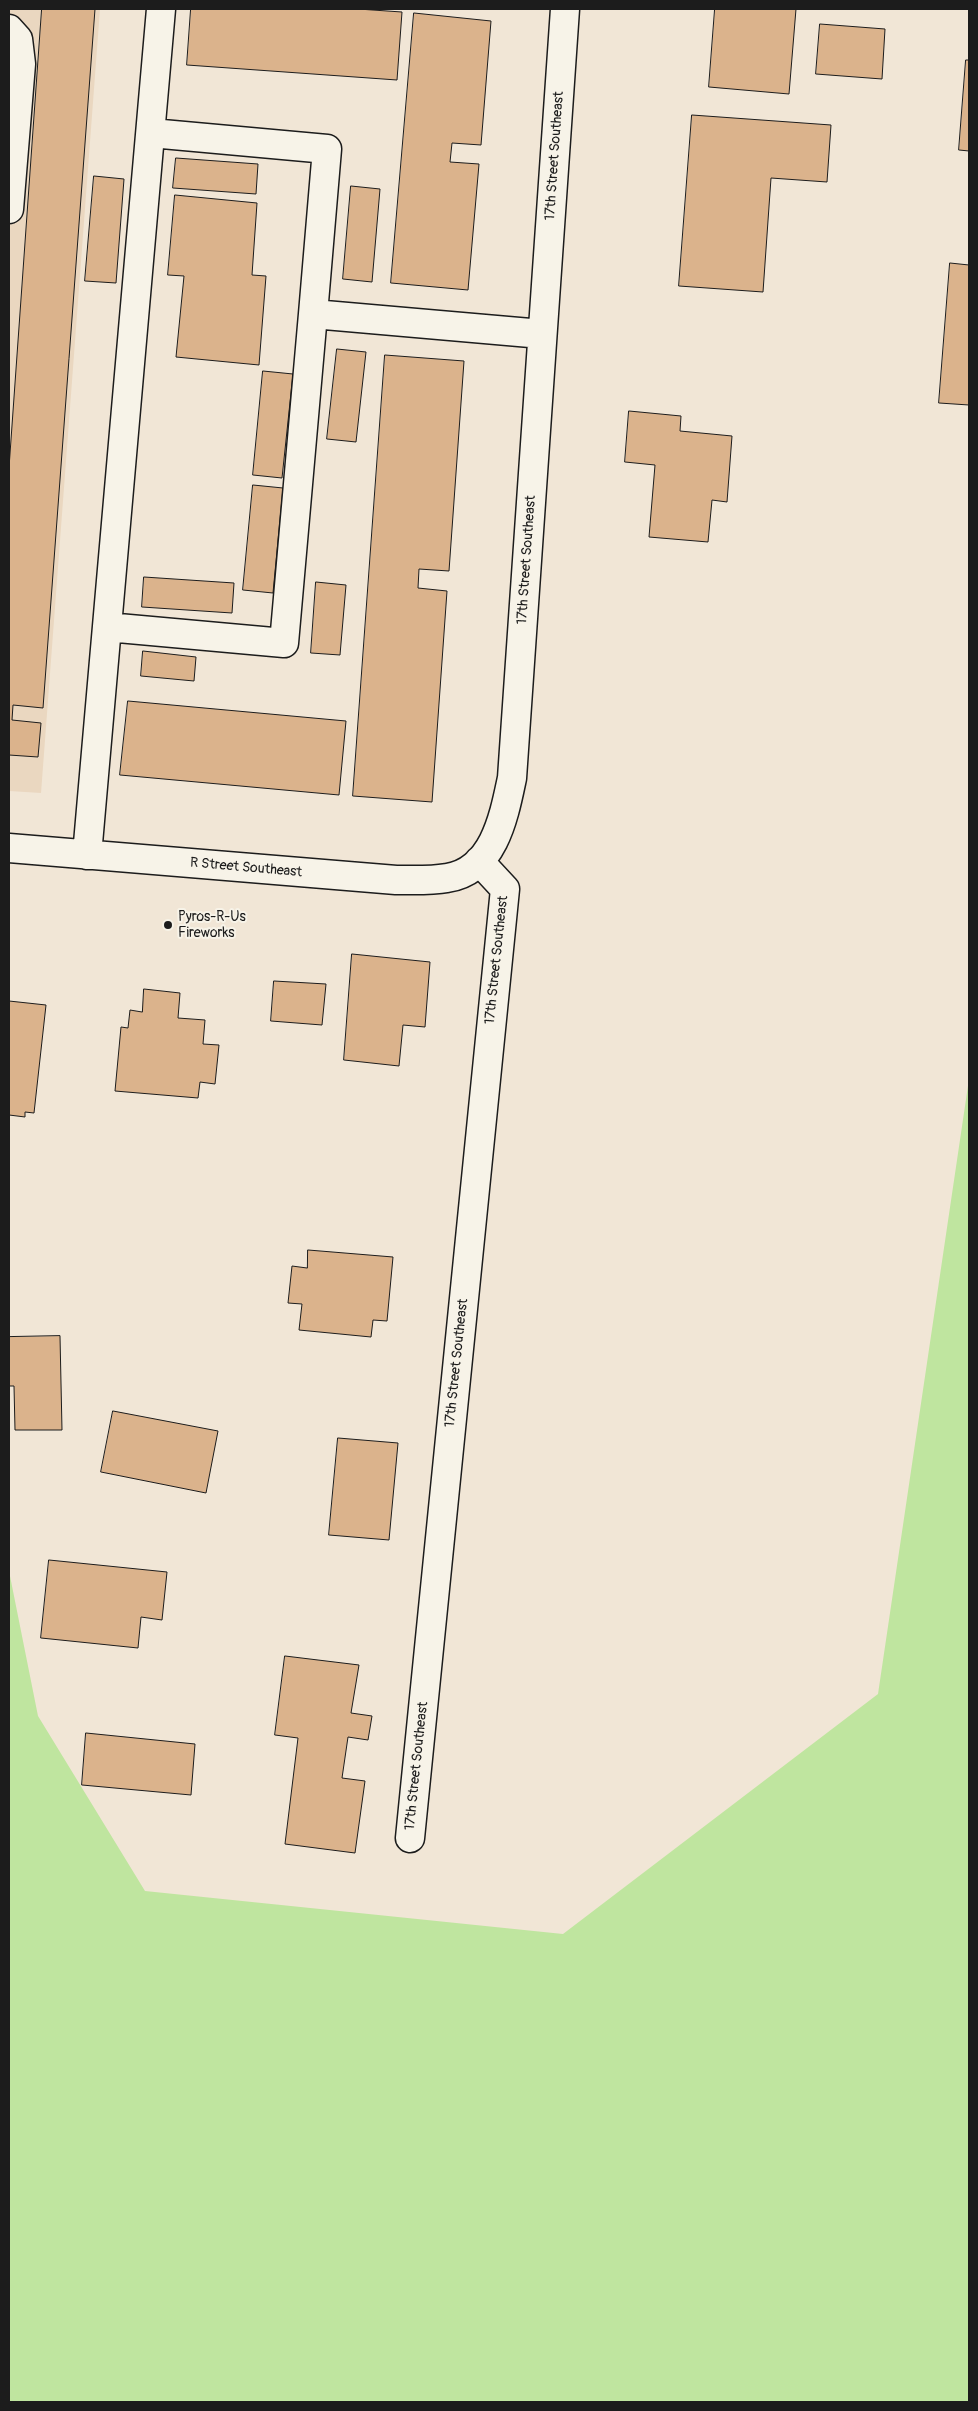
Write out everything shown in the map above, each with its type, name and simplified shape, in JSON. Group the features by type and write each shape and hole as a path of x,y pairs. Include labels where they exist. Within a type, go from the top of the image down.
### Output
{"street":[{"path":"87,855 161,9"},
{"name":"17th Street Southeast","path":"410,1838 505,889 478,861 486,854 495,837 504,814 512,778 565,9"},
{"path":"9,29 18,39 21,64 9,209"},
{"path":"107,627 284,643 313,314 327,149 150,134"},
{"path":"313,314 542,334"},
{"name":"R Street Southeast","path":"9,848 396,880 447,878 460,874 478,861"}],"shaded area":[{"path":"9,9 100,9 41,793 9,791"}],"green space":[{"path":"969,1079 969,2402 9,2402 9,1571 38,1716 145,1891 563,1934 878,1694"}],"building":[{"path":"42,9 95,9 43,708 13,705 12,720 41,723 38,757 9,755 9,468"},
{"path":"191,9 358,9 402,12 397,80 187,65"},
{"path":"715,9 796,9 789,94 709,87"},
{"path":"414,13 491,21 481,145 452,143 450,162 479,164 468,290 391,283"},
{"path":"820,24 885,29 882,79 816,74"},
{"path":"966,60 969,60 969,151 959,150"},
{"path":"692,115 831,125 827,182 771,178 763,292 679,286"},
{"path":"176,158 258,164 256,194 173,188"},
{"path":"94,176 124,179 116,283 85,281"},
{"path":"351,186 380,189 372,282 343,279"},
{"path":"175,195 257,203 252,275 266,276 259,365 176,357 184,276 168,275"},
{"path":"950,263 969,265 969,405 939,403"},
{"path":"337,349 366,352 356,442 327,439"},
{"path":"385,355 464,361 449,571 419,569 418,588 447,591 432,802 353,796"},
{"path":"263,371 293,374 282,478 253,475"},
{"path":"629,411 681,416 680,431 732,436 727,502 712,500 708,542 649,537 655,465 625,462"},
{"path":"253,485 283,488 273,593 243,590"},
{"path":"144,577 234,583 232,613 142,607"},
{"path":"316,582 346,585 340,655 311,653"},
{"path":"143,651 196,657 194,681 141,676"},
{"path":"128,701 346,721 339,795 120,775"},
{"path":"352,954 430,962 425,1027 403,1025 399,1066 344,1060"},
{"path":"274,981 326,984 322,1025 271,1021"},
{"path":"144,989 180,993 178,1018 205,1020 203,1044 219,1045 215,1084 200,1082 198,1098 115,1091 121,1027 128,1028 130,1010 142,1012"},
{"path":"9,1001 46,1005 34,1113 25,1112 25,1117 9,1115"},
{"path":"308,1250 393,1257 387,1321 373,1320 371,1337 299,1330 302,1304 288,1303 292,1266 307,1268"},
{"path":"60,1336 62,1430 15,1430 14,1386 9,1386 9,1337"},
{"path":"113,1411 218,1431 206,1493 101,1472"},
{"path":"338,1438 398,1443 389,1540 329,1535"},
{"path":"49,1560 167,1572 162,1620 141,1617 138,1648 41,1638"},
{"path":"285,1656 359,1665 351,1713 372,1716 368,1740 348,1737 342,1778 365,1781 355,1853 285,1844 298,1738 275,1735"},
{"path":"86,1733 195,1744 191,1795 82,1785"}],"place":[{"name":"Pyros-R-Us Fireworks","path":"168,925"}]}
